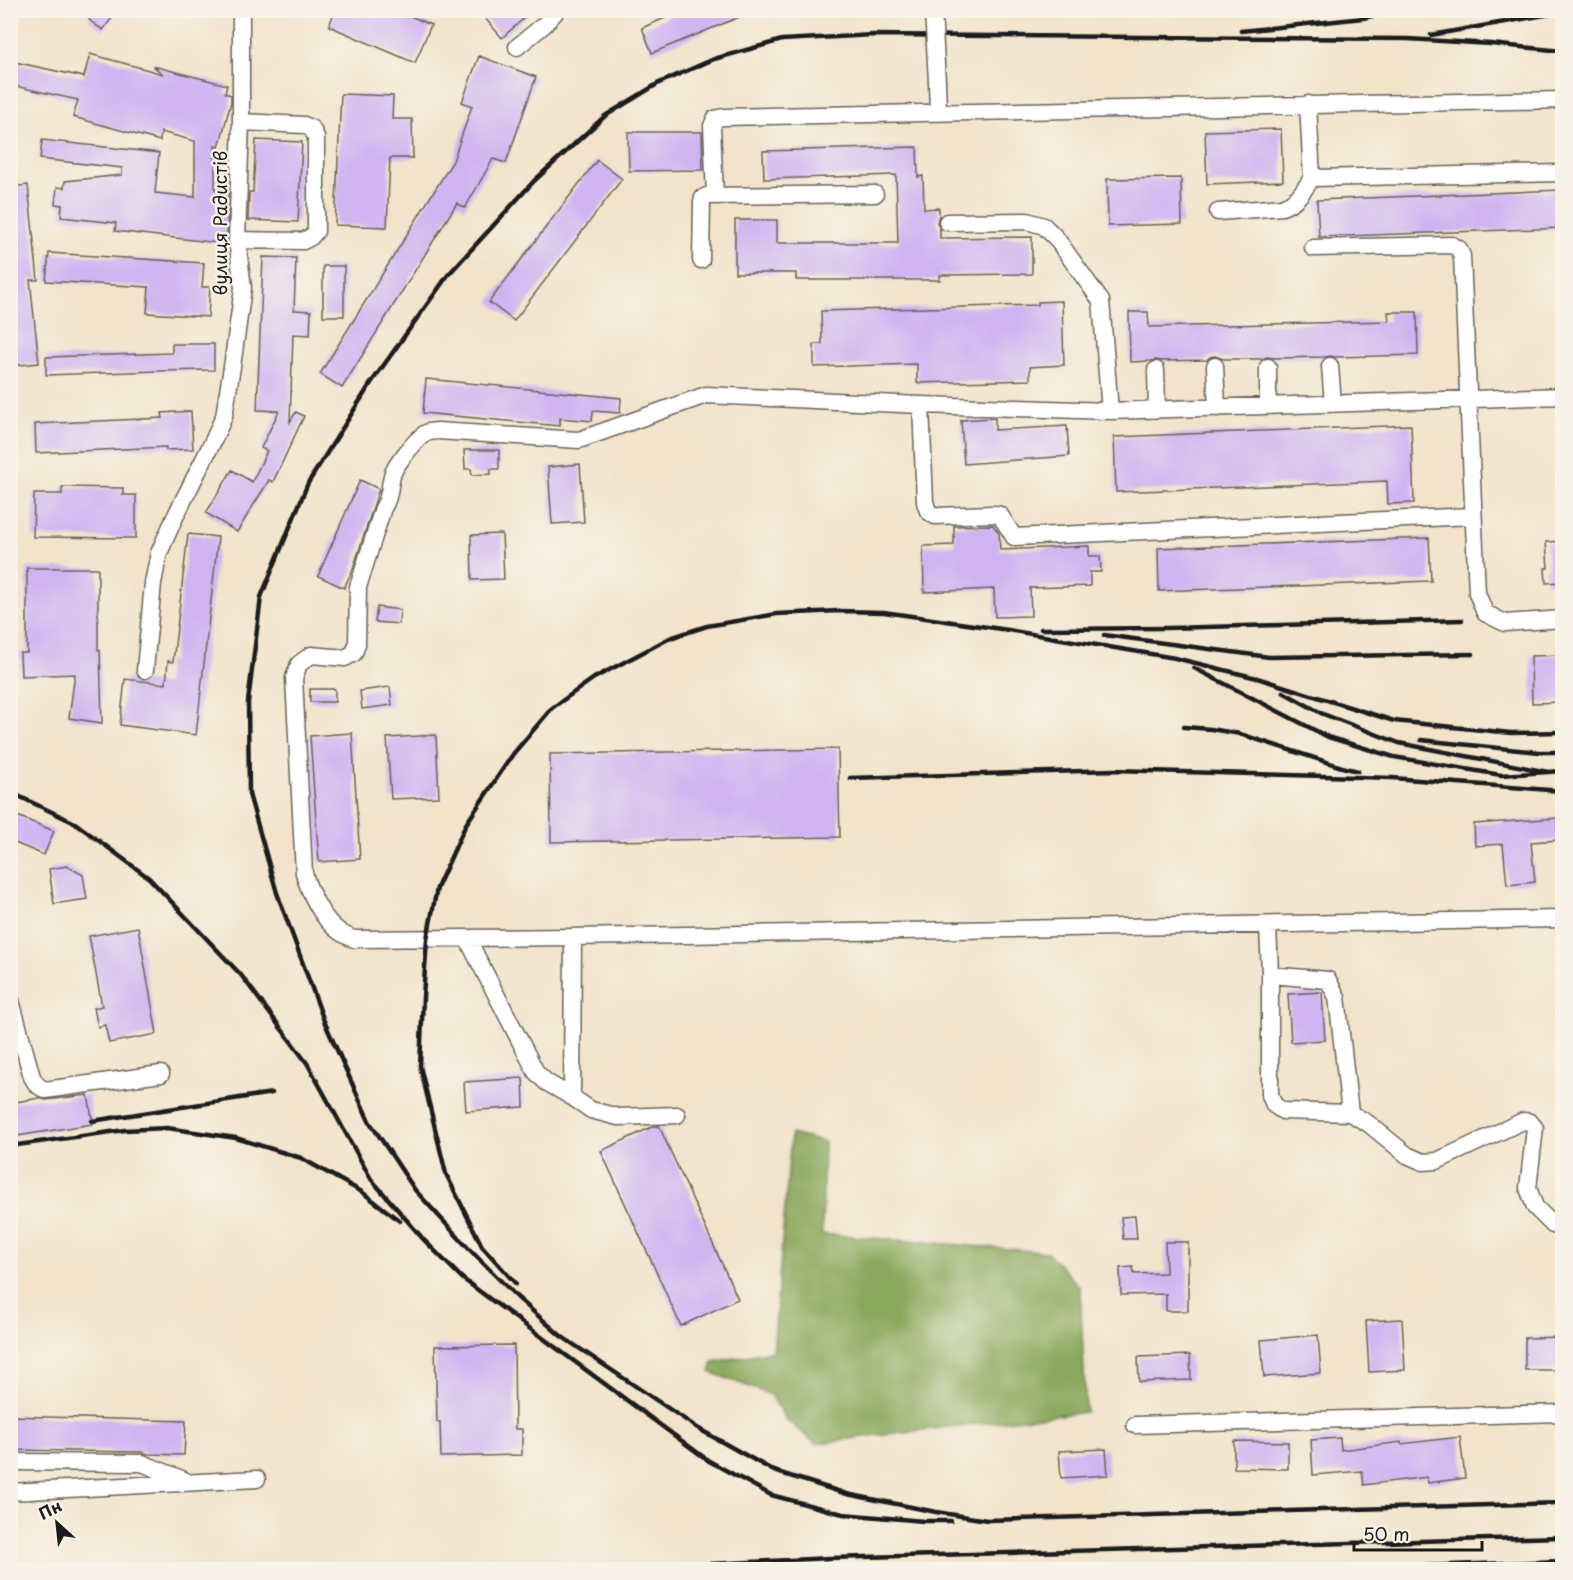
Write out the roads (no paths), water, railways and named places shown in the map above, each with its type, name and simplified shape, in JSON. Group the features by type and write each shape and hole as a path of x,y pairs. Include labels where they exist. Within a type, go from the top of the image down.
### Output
{"street":[{"name":"вулиця Радистів","path":"145,670 153,583 159,553 224,416 232,367 243,288 237,240 241,122 241,10"},
{"path":"517,47 544,25 557,10"},
{"path":"933,10 938,111"},
{"path":"715,196 712,126 716,119 723,117 1563,99"},
{"path":"1218,212 1282,207 1298,199 1312,178 1308,104"},
{"path":"237,240 303,241 316,231 316,137 312,129 304,125 241,122"},
{"path":"1312,178 1563,173"},
{"path":"701,260 702,201 707,196 875,194"},
{"path":"947,222 1027,221 1044,226 1056,238 1101,301 1110,411"},
{"path":"1313,248 1452,245 1459,249 1462,256 1477,593 1485,613 1505,622 1563,619"},
{"path":"1215,366 1217,408"},
{"path":"1330,366 1333,404"},
{"path":"1268,367 1268,406"},
{"path":"1156,370 1157,409"},
{"path":"1563,396 1110,411 921,405 706,394 579,440 428,432 401,459 392,474 388,502 383,508 358,587 357,644 354,653 345,658 311,655 299,664 294,678 304,873 312,895 329,922 340,933 354,939 1268,925 1563,918"},
{"path":"921,405 924,502 928,511 935,516 1000,515 1014,537 1473,516"},
{"path":"1268,925 1270,1095 1274,1105 1283,1111 1350,1113 1369,1124 1407,1155 1423,1162 1437,1161 1523,1121 1530,1122 1535,1128 1528,1188 1535,1207 1553,1225 1563,1228"},
{"path":"572,1097 573,937"},
{"path":"467,938 536,1072 546,1082 591,1110 618,1117 677,1115"},
{"path":"1270,975 1328,980 1337,997 1350,1113"},
{"path":"10,997 32,1077 37,1085 45,1090 161,1074"},
{"path":"1135,1425 1563,1413"},
{"path":"10,1462 142,1462 190,1483"},
{"path":"10,1492 257,1479"}],"railway":[{"path":"1241,31 1363,18 1400,10"},
{"path":"1431,35 1562,12"},
{"path":"1562,51 1408,39 873,35 782,40 714,59 659,83 605,116 534,181 448,275 371,383 308,483 261,597 248,702 249,794 277,893 324,1021 369,1121 415,1190 518,1298 561,1336 699,1429 774,1471 847,1494 987,1520 1562,1503"},
{"path":"516,1284 482,1246 446,1174 420,1066 427,939 437,888 466,824 513,754 552,708 594,678 670,638 707,626 777,614 838,611 884,612 1175,658 1257,678 1394,721 1511,733 1562,732"},
{"path":"1041,629 1462,620"},
{"path":"1104,635 1269,657 1473,654"},
{"path":"1194,668 1328,737 1394,757 1501,775 1548,772"},
{"path":"1283,692 1323,714 1399,743 1548,772 1562,771"},
{"path":"1184,727 1240,734 1358,771"},
{"path":"1421,740 1539,752 1562,752"},
{"path":"850,778 1114,770 1392,778 1562,791"},
{"path":"10,792 75,823 149,878 241,975 307,1063 371,1179 424,1240 463,1279 709,1461 771,1495 843,1514 951,1521"},
{"path":"92,1121 272,1093"},
{"path":"10,1146 125,1130 167,1128 236,1138 301,1158 362,1192 400,1221"},
{"path":"584,1570 830,1558 1562,1537"},
{"path":"1311,1570 1562,1561"}]}
